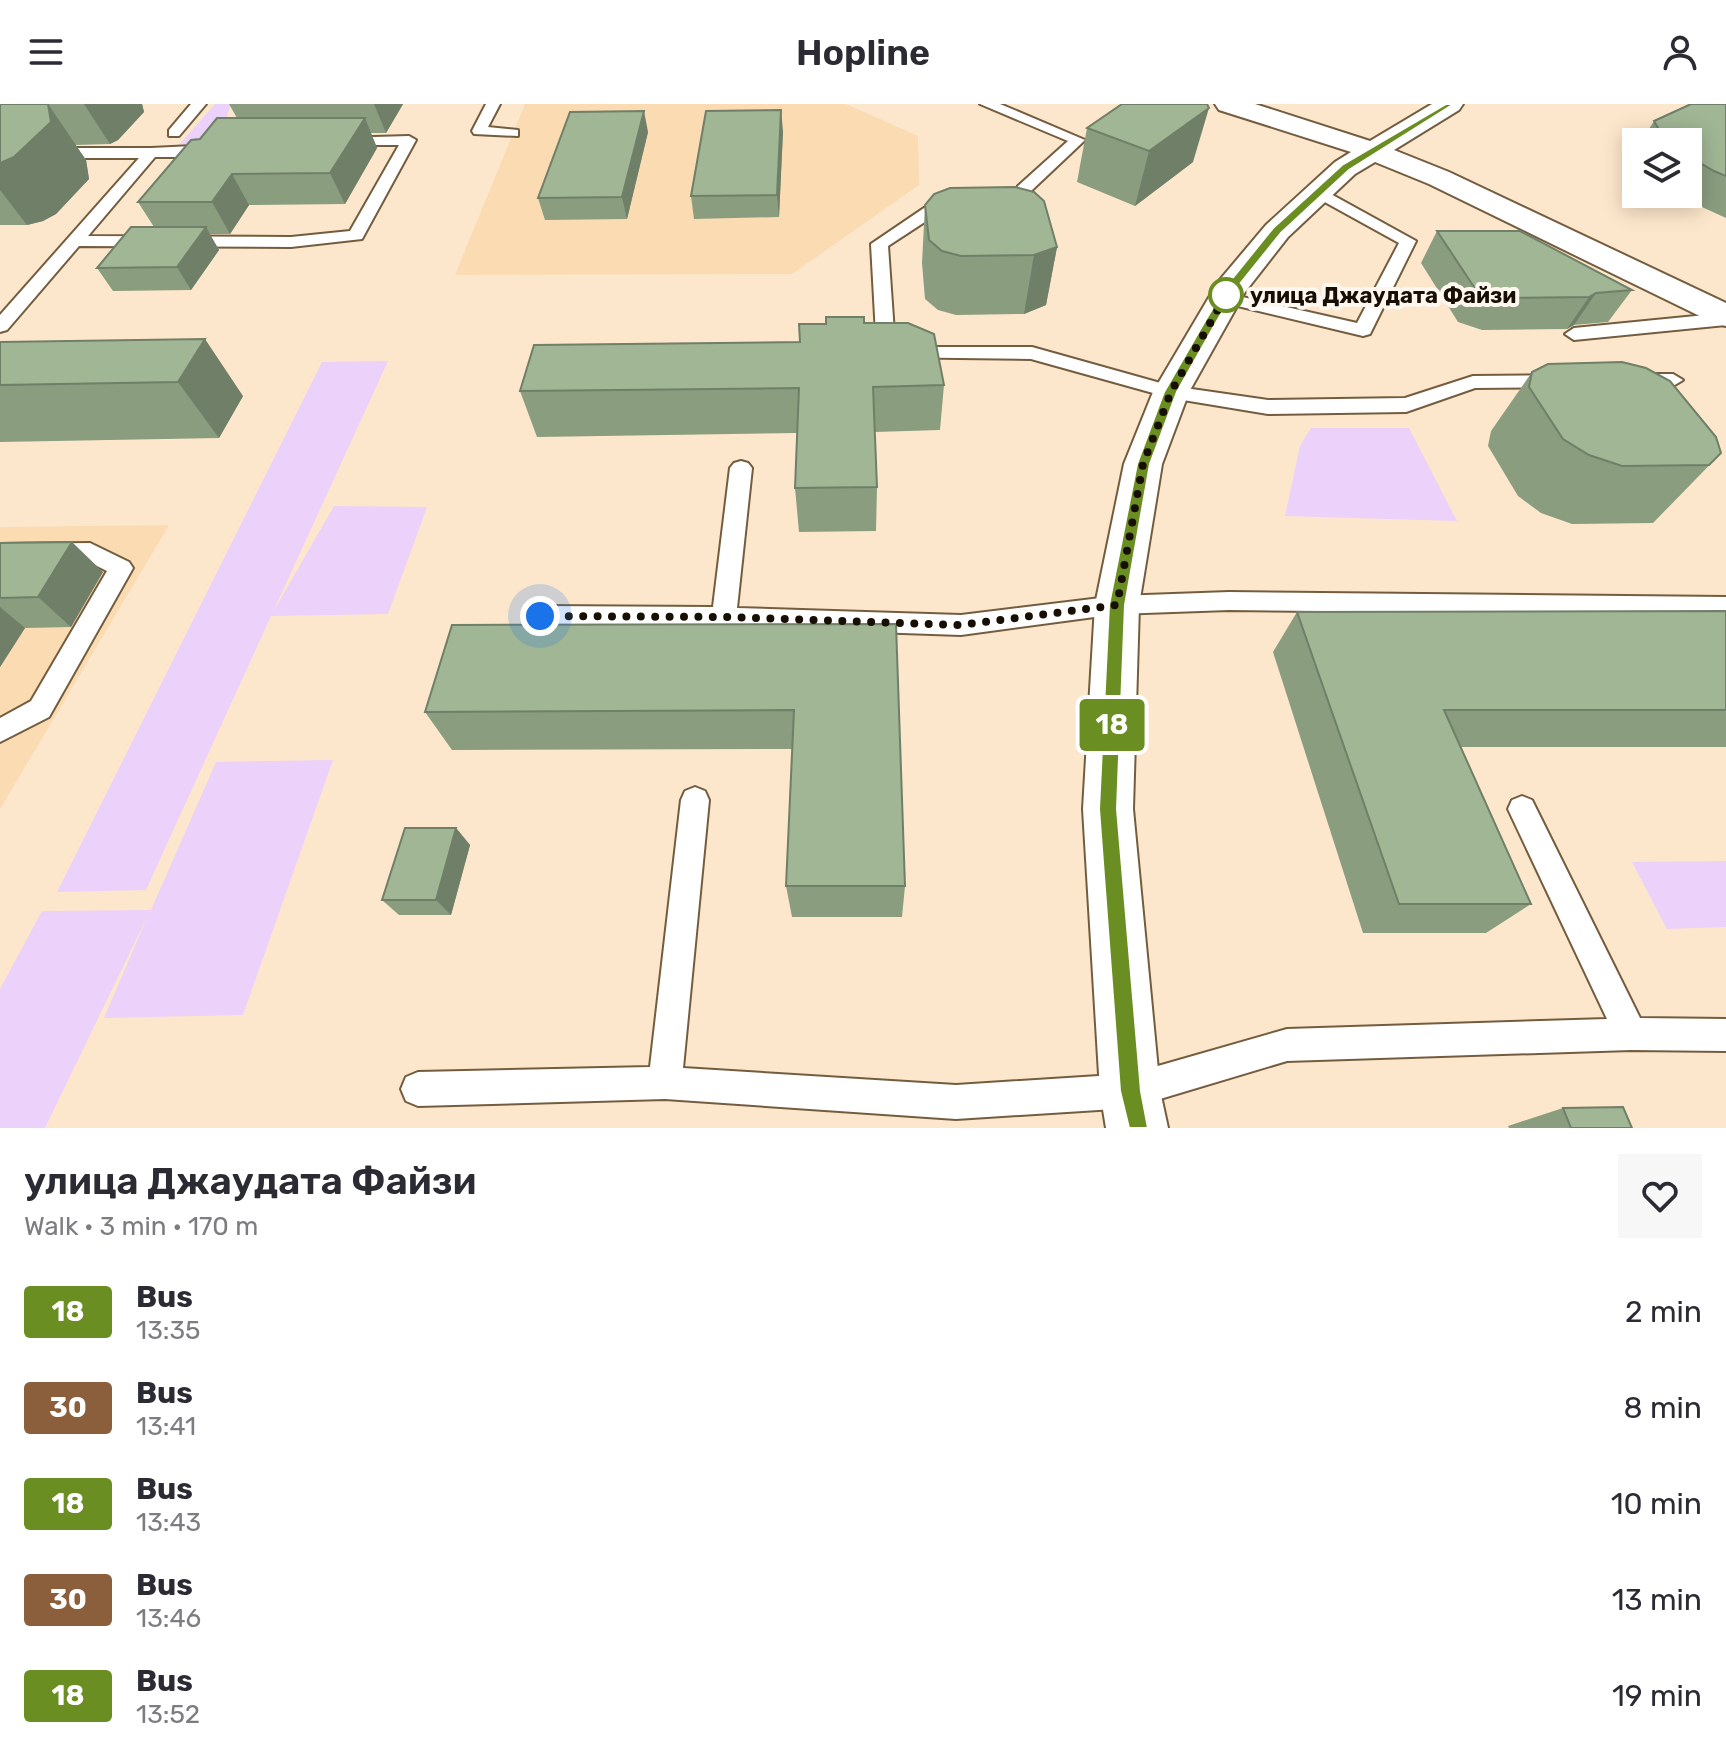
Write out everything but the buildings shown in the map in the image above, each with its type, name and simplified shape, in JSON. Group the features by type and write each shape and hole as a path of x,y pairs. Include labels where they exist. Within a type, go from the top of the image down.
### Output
{"street":[{"path":"1228,104 1371,150 1439,178 1726,317"},
{"path":"1134,1109 1108,809 1117,605 1143,464 1171,392 1225,298 1277,231 1345,168 1450,104"}],"lane":[{"path":"174,133 199,104"},
{"path":"493,104 479,131 513,133"},
{"path":"987,104 1078,140 1024,189 1023,206 936,207 879,244 879,353 1032,353 1171,392 1268,407 1406,405 1473,382 1578,381"},
{"path":"75,241 291,242 356,235 409,140 319,141"},
{"path":"0,153 195,152 228,142"},
{"path":"0,326 151,153"},
{"path":"1225,298 1363,330 1408,241 1318,192"},
{"path":"1574,334 1726,317"},
{"path":"1608,381 1673,380"},
{"path":"724,617 741,468"},
{"path":"0,553 90,552 121,568 40,709 0,731"},
{"path":"540,616 724,617 961,625 1117,605 1229,601 1726,606"},
{"path":"665,1083 695,800"},
{"path":"1522,809 1631,1034"},
{"path":"418,1089 665,1083 956,1102 1134,1109 1287,1045 1631,1034 1726,1035"}],"shaded area":[{"path":"215,104 231,104 219,140 198,146 177,147"},
{"path":"525,104 846,104 918,136 919,185 792,274 455,275"},
{"path":"388,361 273,612 334,506 427,507 388,614 271,616 146,890 57,892 322,362"},
{"path":"1311,428 1409,428 1457,521 1285,516 1300,446"},
{"path":"169,525 0,809 0,527"},
{"path":"333,760 243,1015 104,1018 149,913 45,1128 0,1128 0,989 42,911 151,910 216,762"},
{"path":"1726,861 1726,927 1667,929 1632,862"}],"bus line":[{"name":"18","path":"1137,1128 1130,1091 1108,809 1117,605 1143,464 1171,392 1211,321 1230,289 1277,231 1345,168 1409,126 1450,104"}],"place":[{"name":"улица Джаудата Файзи","path":"1226,295"}],"route":[{"path":"540,616 724,617 961,625 1117,605 1143,464 1171,392 1226,295"}]}
